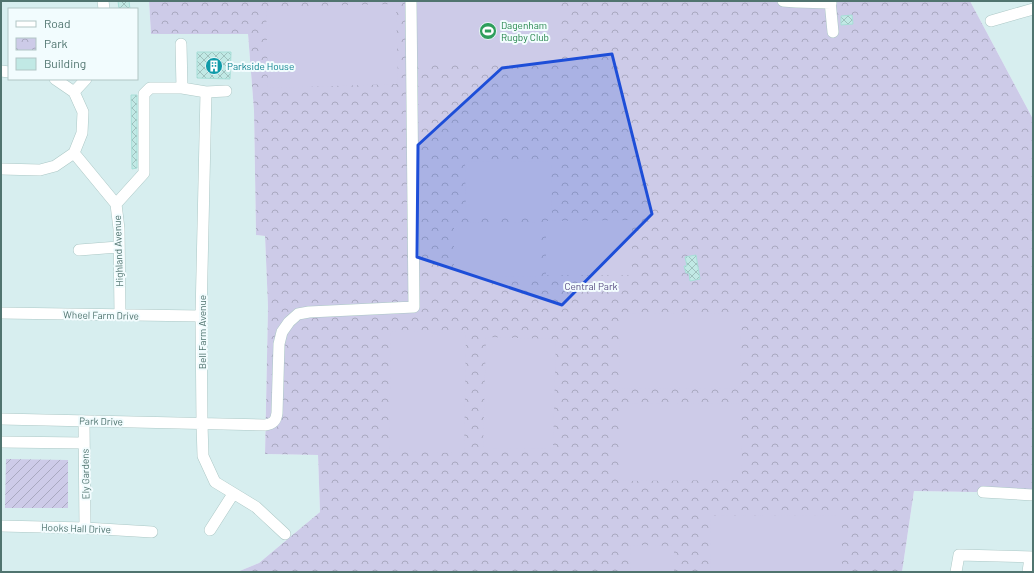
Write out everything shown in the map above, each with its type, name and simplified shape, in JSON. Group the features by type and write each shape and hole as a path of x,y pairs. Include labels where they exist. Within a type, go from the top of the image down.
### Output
{"street":[{"name":"Park Drive","path":"1,419 202,424 271,424 275,422 277,413 279,344 282,332 289,322 298,314 309,312 414,307 411,1"},
{"path":"783,1 831,2 833,32"},
{"path":"991,21 1033,9"},
{"path":"181,44 182,88"},
{"path":"1,169 40,170 55,166 74,153 82,133 83,112 74,92 56,80"},
{"path":"74,92 85,80"},
{"path":"116,204 144,173 144,94 150,88 182,88 206,92 226,91"},
{"name":"Bell Farm Avenue","path":"206,92 201,316 203,456 215,482 256,507 285,534"},
{"name":"Highland Avenue","path":"74,153 116,204 119,229 118,247 120,315"},
{"path":"79,250 118,247"},
{"name":"Wheel Farm Drive","path":"1,313 201,316"},
{"name":"Ely Gardens","path":"84,421 85,528"},
{"path":"1,442 84,443"},
{"path":"982,492 1033,495"},
{"path":"210,530 233,494"},
{"name":"Hooks Hall Drive","path":"1,526 85,528 152,532"},
{"path":"956,572 959,554 1032,557 1028,572"}],"highlighted area":[{"path":"612,54 652,214 562,305 417,257 418,145 502,68"}],"shaded area":[{"path":"1,1 149,1 151,34 248,34 254,111 256,235 265,236 268,307 265,454 318,455 320,512 259,563 237,572 1,572"},
{"path":"970,1 1033,1 1033,119"},
{"path":"914,491 1033,493 1033,572 902,572"}],"green space":[{"name":"Central Park","path":"149,1 970,1 1033,119 1033,493 914,491 902,572 237,572 259,563 320,512 318,455 265,454 268,307 265,236 256,235 254,111 248,34 151,34"},
{"name":"Dagenham Rugby Club","path":"417,1 559,1 559,60 417,60"},
{"path":"396,4 398,84 268,88 266,7"},
{"path":"551,161 552,216 466,216 465,162"},
{"path":"632,220 632,275 546,275 546,221"},
{"path":"540,222 540,276 454,277 454,223"},
{"path":"740,313 741,388 620,389 619,314"},
{"path":"391,331 466,333 464,453 389,451"},
{"path":"486,337 556,339 553,449 483,448"},
{"path":"741,403 742,480 621,481 621,404"},
{"path":"6,459 68,460 68,508 5,508"},
{"path":"842,515 842,572 711,572 710,516"},
{"path":"631,545 674,546 674,572 630,572"}],"building":[{"path":"118,1 129,1 130,8 119,8"},
{"path":"852,15 853,24 841,25 841,16"},
{"name":"Parkside House","path":"197,52 231,52 230,79 197,78"},
{"path":"131,95 137,95 137,168 132,169"},
{"path":"696,255 700,279 690,281 689,273 686,273 684,266 687,266 685,257"}],"place":[{"name":"Dagenham Rugby Club","path":"488,31"},
{"name":"Parkside House","path":"214,66"}]}
